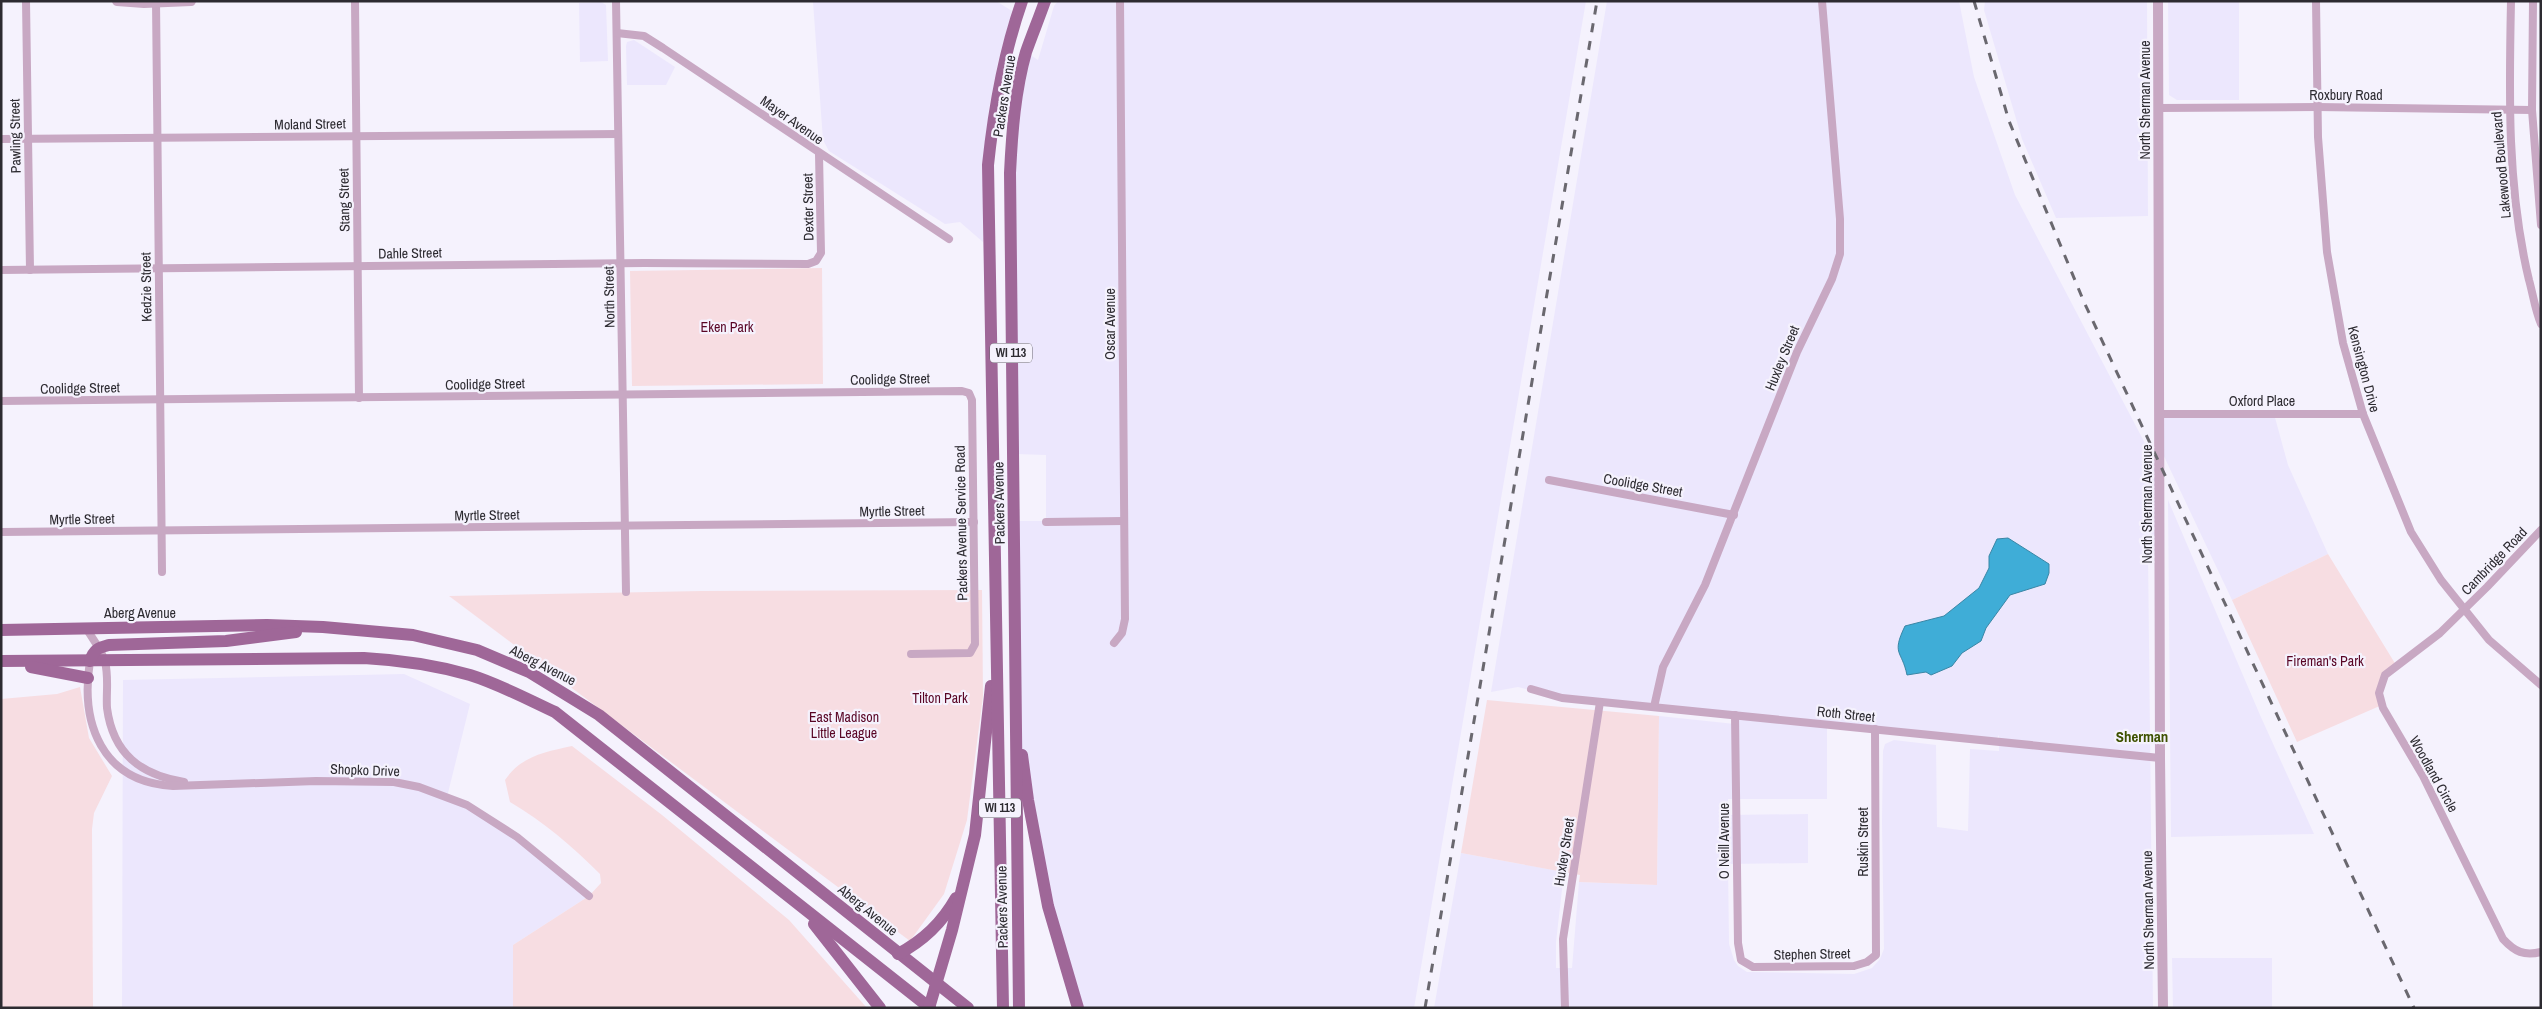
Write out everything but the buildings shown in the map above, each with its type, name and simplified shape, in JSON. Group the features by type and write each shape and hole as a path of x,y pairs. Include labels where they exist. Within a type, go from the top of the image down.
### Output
{"main road":[{"name":"Packers Avenue","path":"1003,1008 988,165 994,110 1002,64 1022,1"},
{"name":"Packers Avenue","path":"1019,1008 1010,173 1014,115 1019,84 1026,52 1044,1"},
{"name":"Aberg Avenue","path":"1,630 267,625 323,627 413,635 460,646 529,672 562,690 599,715 773,851 898,954 968,1008"},
{"path":"90,661 93,651 98,648 123,644 248,639 323,627"},
{"path":"1,662 364,658 402,660 471,676 554,712 930,1008 976,829 996,646"},
{"path":"1,662 88,678"},
{"path":"1017,713 1028,800 1048,906 1078,1008"},
{"path":"898,954 920,941 937,925 951,906 963,882"},
{"path":"800,907 880,1008"}],"street":[{"name":"Pawling Street","path":"26,1 30,270"},
{"path":"117,1 191,1"},
{"name":"Stang Street","path":"355,1 358,398"},
{"name":"North Street","path":"616,1 626,592"},
{"name":"Oscar Avenue","path":"1114,643 1122,633 1125,619 1120,1"},
{"name":"Huxley Street","path":"1654,707 1663,666 1705,585 1797,352 1832,279 1840,254 1840,219 1822,1"},
{"name":"North Sherman Avenue","path":"2158,1 2161,414 2160,758 2163,1008"},
{"name":"Kensington Drive","path":"2316,1 2317,107 2331,282 2343,343 2362,414 2411,532 2441,580 2494,645 2541,685"},
{"name":"Lakewood Boulevard","path":"2511,1 2509,110 2512,168 2522,250 2541,324"},
{"path":"2533,1 2532,110 2541,225"},
{"name":"Kedzie Street","path":"156,2 162,572"},
{"name":"Mayer Avenue","path":"617,33 633,33 650,40 819,154 906,208 949,239"},
{"name":"Roxbury Road","path":"2159,108 2317,107 2532,110"},
{"name":"Moland Street","path":"1,139 618,134"},
{"name":"Dexter Street","path":"818,259 822,251 819,154"},
{"name":"Dahle Street","path":"1,270 621,263 805,264 818,259"},
{"name":"Coolidge Street","path":"1,401 962,391 969,393"},
{"name":"Packers Avenue Service Road","path":"911,654 961,654 972,652 975,636 974,522 972,400 969,393"},
{"name":"Oxford Place","path":"2161,414 2362,414"},
{"name":"Coolidge Street","path":"1548,480 1734,515"},
{"path":"1046,522 1123,521"},
{"name":"Myrtle Street","path":"1,532 974,522"},
{"name":"Cambridge Road","path":"2465,608 2541,530"},
{"name":"Woodland Circle","path":"2465,608 2440,633 2385,675 2379,693 2380,701 2423,776 2503,939 2511,948 2524,954 2541,952"},
{"name":"Shopko Drive","path":"86,628 105,660 109,721 119,744 127,755 142,769 151,774 196,784"},
{"name":"Shopko Drive","path":"90,661 88,678 94,731 110,760 125,773 159,785 388,782 419,787 466,804 517,837 588,896"},
{"name":"Roth Street","path":"1531,689 1562,698 2160,758"},
{"name":"Huxley Street","path":"1565,1008 1563,939 1600,702"},
{"name":"O Neill Avenue","path":"1736,715 1738,943 1741,960 1746,965"},
{"name":"Ruskin Street","path":"1875,729 1876,955"},
{"name":"Stephen Street","path":"1746,965 1757,968 1854,966 1867,962 1876,955"}],"shaded area":[{"path":"996,1 1012,11 998,62 989,109 983,165 983,242 960,222 945,224 829,151 823,140 813,2"},
{"path":"1058,1 1586,1 1414,1008 1078,1008 1028,800 1017,713 1014,521 1046,521 1046,455 1012,454 1009,224 1026,52 1038,60 1054,6"},
{"path":"1607,1 1959,1 1974,77 2015,195 2161,474 2160,552 2148,553 2153,1008 1434,1008 1461,853 1564,872 1556,942 1556,968 1572,968 1579,882 1657,885 1659,716 1735,724 1735,716 1562,698 1518,687 1491,692","holes":["1827,725 1995,741 1999,735 1999,751 1970,749 1968,831 1937,827 1936,745 1894,740 1885,744 1883,751 1882,822 1884,949 1880,959 1872,968 1854,974 1747,972 1738,966 1729,944 1728,864 1808,863 1808,814 1729,815 1728,799 1827,799"]},
{"path":"1985,1 2147,1 2148,216 2056,218 2022,139 1984,10"},
{"path":"2168,1 2239,1 2239,100 2177,100 2169,95"},
{"path":"601,2 606,5 608,61 580,62 579,3"},
{"path":"634,40 675,67 666,85 627,85 626,46 627,42"},
{"path":"2161,414 2274,414 2288,465 2328,554 2232,600 2161,450"},
{"path":"2168,500 2260,715 2314,834 2171,837"},
{"path":"404,674 470,704 447,797 517,837 589,896 513,945 513,1008 122,1008 123,680"},
{"path":"2172,958 2272,958 2272,1008 2173,1008"}],"green space":[{"name":"Eken Park","path":"822,268 823,384 632,386 630,271"},
{"name":"Fireman's Park","path":"2328,554 2396,665 2383,680 2382,705 2297,742 2232,600"},
{"name":"East Madison Little League","path":"982,590 983,696 967,820 944,894 910,941 449,596 702,591"},
{"path":"80,687 89,738 112,776 94,813 92,829 93,1008 1,1008 1,699 57,694"},
{"path":"1487,700 1659,716 1657,885 1579,882 1580,875 1461,853"},
{"path":"572,746 662,815 789,920 867,1008 513,1008 513,945 589,896 601,883 600,874 568,844 546,826 510,802 505,780 518,765 526,760 543,753"}],"water":[{"path":"2008,538 2049,564 2049,573 2045,584 2010,595 1986,628 1981,641 1962,653 1952,666 1931,675 1926,672 1907,675 1898,648 1905,626 1944,616 1979,588 1989,568 1989,556 1997,539"}],"railway":[{"path":"1425,1008 1597,1"},
{"path":"1974,1 2009,121 2084,302 2414,1008"}],"district":[{"name":"Sherman","path":"2142,737"}],"park label":[{"name":"Tilton Park","path":"940,698"}]}
